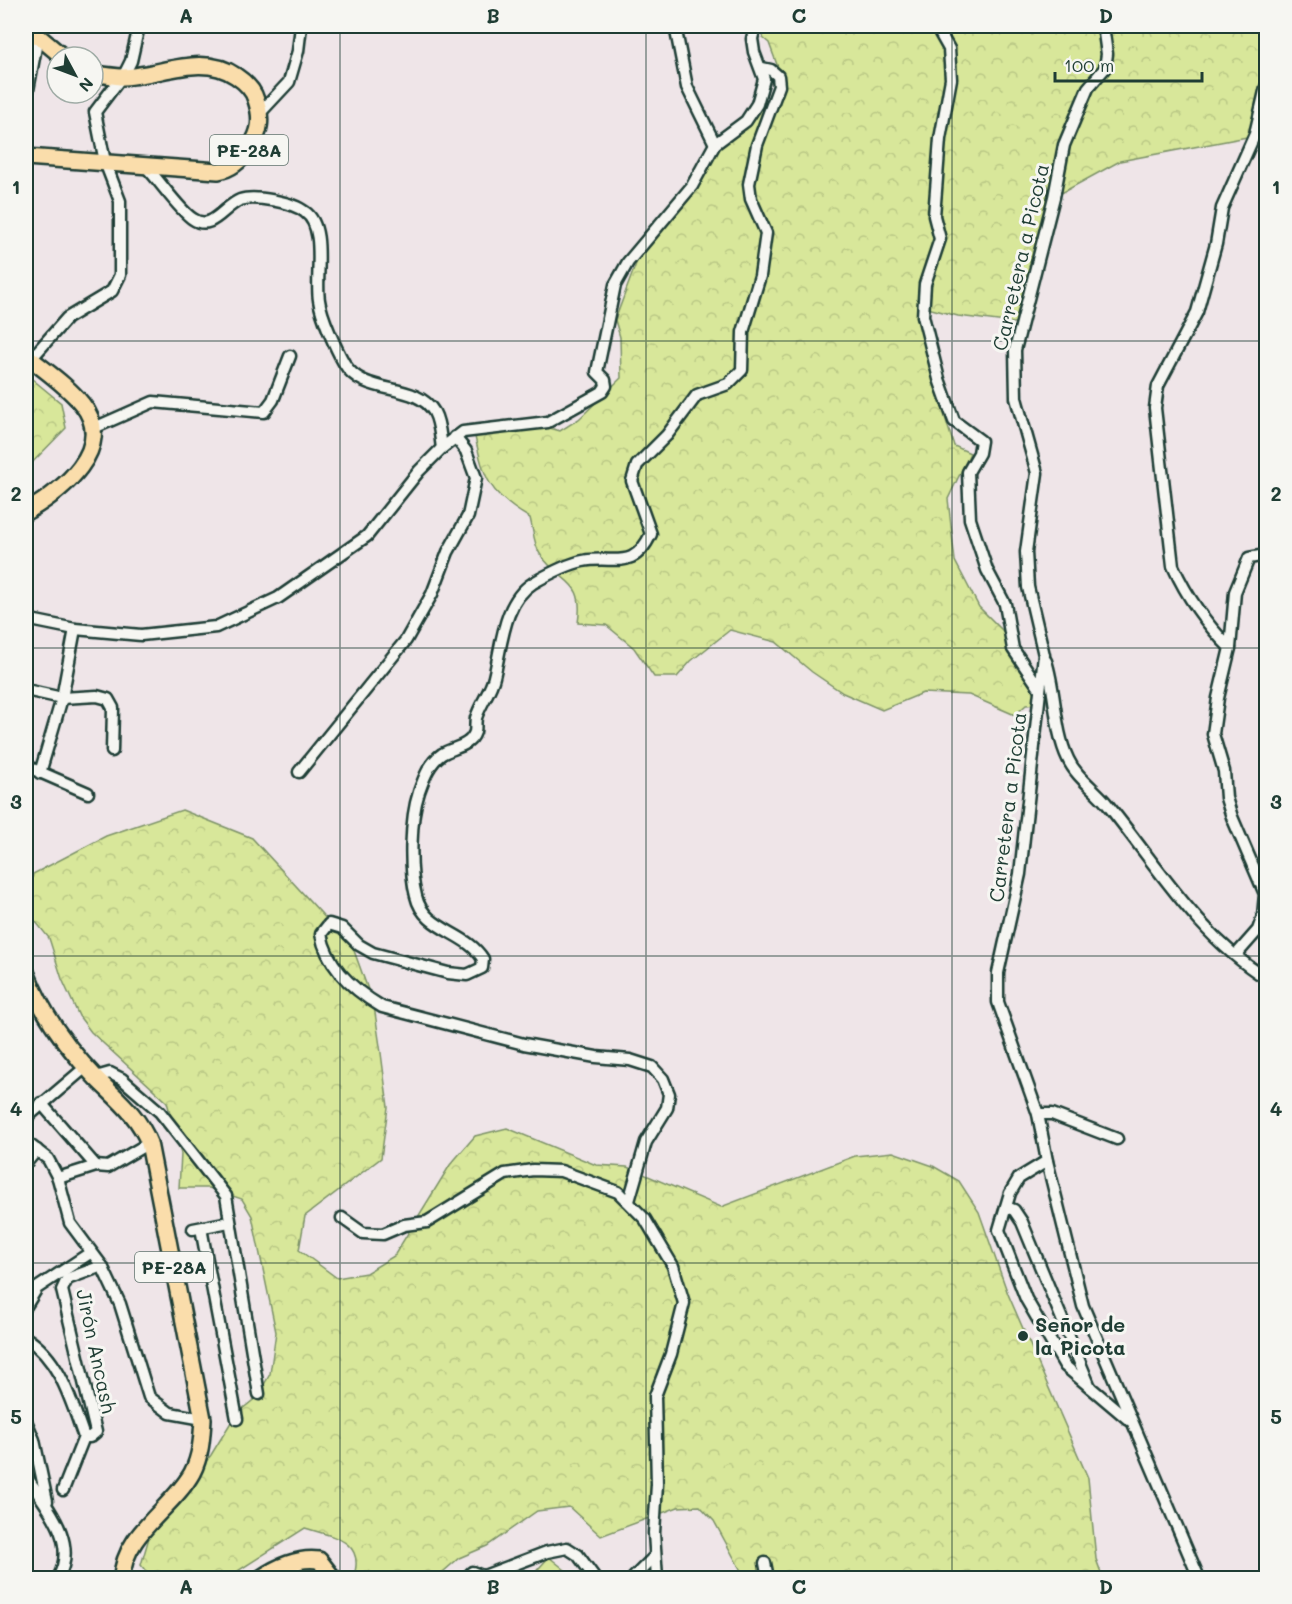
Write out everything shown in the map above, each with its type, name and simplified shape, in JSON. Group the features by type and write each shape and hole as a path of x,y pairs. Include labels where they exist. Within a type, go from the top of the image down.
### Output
{"highway":[{"path":"32,31 49,45"},
{"name":"PE-28A","path":"26,157 105,162 147,168 225,170 240,160 251,146 260,125 260,113 249,88 225,69 207,65 121,77 105,75"},
{"path":"26,512 55,495 71,479 92,444 94,428 83,405 28,357"},
{"name":"PE-28A","path":"26,972 40,1006 91,1072 131,1111 149,1143 203,1419 202,1442 192,1472 128,1550 122,1578"},
{"path":"261,1578 286,1565 303,1560 319,1560 333,1578"}],"street":[{"path":"28,357 67,318 112,291 120,275 120,201 105,162 95,112 131,61 139,26"},
{"path":"260,113 288,82 297,59 301,26"},
{"path":"675,26 687,87 715,144"},
{"path":"26,619 75,629 141,635 216,627 278,598 367,536 442,448 463,432 480,428 548,422 602,392 606,386 605,380 597,372 615,285 652,231 692,186 715,144 746,121 757,104 764,79 762,68 754,52 752,39 755,26"},
{"path":"936,26 949,49 951,80 940,139 934,216 940,239 925,284 923,298 926,334 954,421 981,441 979,453 969,472 970,519 987,570 1005,604 1013,649 1040,689"},
{"name":"Carretera a Picota","path":"1103,26 1107,54 1105,68 1088,88 1064,145 1054,197 1015,350 1016,398 1037,473 1026,552 1028,587 1044,655 1020,874 998,974 998,1002 1038,1114 1047,1161 1083,1306 1199,1578"},
{"path":"26,101 32,31"},
{"path":"629,1201 646,1142 667,1108 669,1094 663,1079 652,1067 630,1060 596,1057 524,1044 382,1007 363,995 345,979 326,950 321,934 329,924 337,926 373,953 448,973 467,975 482,968 483,959 478,951 431,921 416,899 411,876 418,795 430,766 443,754 459,748 473,736 476,719 494,680 507,622 515,601 533,583 574,564 600,559 619,562 634,557 646,546 651,534 632,481 637,465 667,435 697,395 728,384 742,370 743,332 760,276 766,233 751,199 749,184 757,145 780,86 778,76 771,70 762,68"},
{"path":"1230,648 1212,630 1182,587 1173,566 1155,408 1158,386 1197,312 1216,244 1222,208 1255,134 1266,87"},
{"path":"147,168 194,220 207,223 237,201 257,197 302,209 309,214 319,249 319,302 345,365 369,384 425,402 434,411 439,424 442,448"},
{"path":"94,428 153,402 264,412 273,400 290,356"},
{"path":"299,772 406,640 432,594 448,552 468,516 476,478 466,452 455,437"},
{"path":"1236,955 1258,930 1263,916 1264,894 1232,817 1226,798 1224,771 1213,734 1218,698 1230,648 1234,592 1250,558 1260,556 1266,560"},
{"path":"40,773 62,698 75,629"},
{"path":"1044,655 1051,679 1062,745 1069,762 1106,802 1192,914 1246,966 1266,978"},
{"path":"26,690 62,698 97,696 112,703 112,751"},
{"path":"26,766 88,793"},
{"path":"26,1118 41,1103 91,1072 110,1073 122,1079 160,1112 226,1196 259,1394"},
{"path":"41,1103 96,1167"},
{"path":"1038,1114 1052,1114 1117,1139"},
{"path":"26,1142 48,1159 58,1178 70,1223 90,1253 102,1266 120,1304 149,1397 170,1413 203,1419"},
{"path":"58,1178 96,1167 108,1167 149,1143"},
{"path":"26,1163 37,1150"},
{"path":"1047,1161 1019,1178 999,1230 1026,1299 1065,1366 1131,1422"},
{"path":"342,1218 363,1233 382,1234 404,1225 427,1222 505,1174 533,1170 561,1171 618,1192 645,1219 673,1266 684,1303 671,1354 655,1396 657,1578"},
{"path":"1006,1207 1014,1210 1022,1221 1090,1387"},
{"path":"229,1222 197,1228 237,1419"},
{"path":"26,1306 37,1288 90,1253"},
{"name":"Jirón Ancash","path":"63,1490 84,1437 90,1437 96,1432 62,1290 66,1279 102,1266"},
{"path":"26,1338 49,1358 61,1378 84,1437"},
{"path":"26,1421 34,1440 49,1510"},
{"path":"26,1476 49,1510 63,1537 66,1561 58,1578"},
{"path":"469,1575 486,1577 547,1552 567,1548 578,1555 595,1578"},
{"path":"633,1578 655,1556"},
{"path":"283,1578 303,1560"},
{"path":"765,1563 768,1578"}],"green space":[{"path":"765,26 1266,26 1266,136 1247,137 1120,161 1054,197 1022,324 958,316 920,306 929,366 954,446 970,453 948,499 955,561 979,607 1005,633 1040,689 1038,704 1026,705 1015,715 969,695 923,693 882,710 843,693 812,672 776,642 730,630 691,661 677,677 654,677 634,648 606,625 578,623 579,608 575,590 540,554 530,518 515,509 495,491 484,471 473,428 529,422 560,431 579,419 621,378 620,337 615,320 637,261 721,139 773,95 779,70 769,43 763,38"},
{"path":"26,374 61,403 66,428 26,469"},
{"path":"182,810 252,838 353,948 374,1006 388,1107 381,1158 305,1216 299,1250 337,1278 366,1273 394,1256 450,1165 475,1136 507,1128 596,1165 627,1167 721,1207 855,1156 893,1152 933,1166 959,1181 979,1212 1008,1294 1088,1478 1096,1559 1103,1578 745,1578 714,1521 700,1506 678,1507 601,1536 569,1507 537,1511 487,1546 459,1558 436,1578 353,1578 356,1566 351,1548 336,1538 305,1528 227,1578 151,1578 141,1565 150,1534 211,1455 236,1414 257,1397 270,1374 276,1332 252,1216 242,1199 209,1188 179,1188 181,1154 167,1102 91,1032 79,1016 62,979 49,938 27,911 33,874 106,836"},
{"path":"549,1557 575,1578 530,1578"}],"place":[{"name":"Señor de la Picota","path":"1023,1336"}]}
